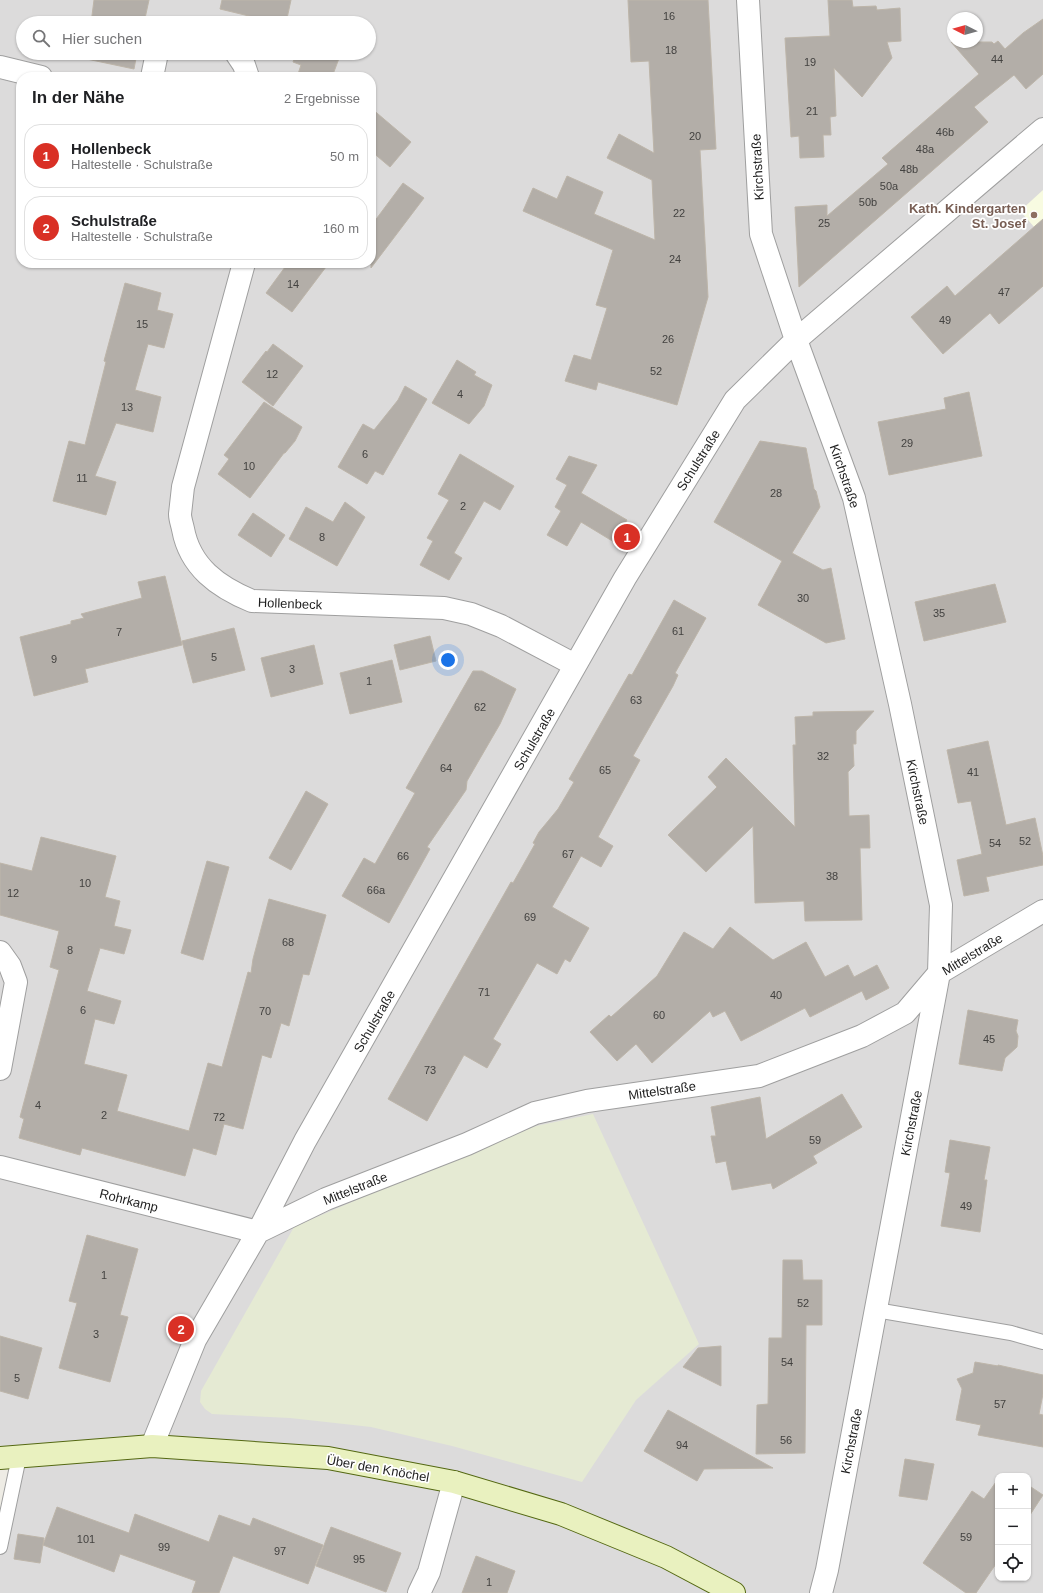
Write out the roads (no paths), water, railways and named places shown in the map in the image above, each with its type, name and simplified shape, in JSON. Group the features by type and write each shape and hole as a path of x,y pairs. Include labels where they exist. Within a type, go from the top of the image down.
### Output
{"main road":[{"name":"Über den Knöchel","path":"10,1457 152,1446 328,1458 454,1482 561,1514 666,1557 734,1593"}],"street":[{"name":"Kirchstraße","path":"748,0 761,234 796,340 854,498 900,704 942,906 939,973 829,1562 821,1593"},
{"path":"153,72 156,60"},
{"path":"241,60 246,72"},
{"path":"0,67 20,72"},
{"name":"Schulstraße","path":"152,1446 195,1340 258,1232 305,1141 625,578 735,400 796,340 1043,129"},
{"name":"Hollenbeck","path":"243,268 183,487 180,516 185,538 196,562 212,579 231,592 252,601 444,608 470,614 501,626 576,665"},
{"name":"Mittelstraße","path":"258,1232 326,1199 467,1144 535,1113 587,1101 759,1076 862,1036 905,1013 939,973 1043,911"},
{"path":"0,952 10,966 16,982 0,1069"},
{"name":"Rohrkamp","path":"0,1167 258,1232"},
{"path":"418,1593 429,1572 454,1482"}],"lane":[{"path":"876,1310 1011,1333 1043,1342"},
{"path":"0,1547 10,1457"}],"place":[{"name":"Kath. Kindergarten St. Josef","path":"1034,215"},
{"name":"Hollenbeck","path":"627,537"},
{"name":"Schulstraße","path":"181,1329"}]}
